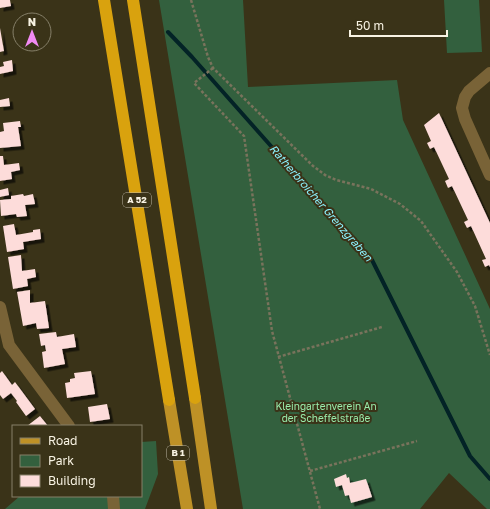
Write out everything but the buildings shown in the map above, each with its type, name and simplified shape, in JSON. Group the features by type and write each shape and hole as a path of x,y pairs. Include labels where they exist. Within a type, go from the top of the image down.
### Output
{"highway":[{"name":"A 52","path":"104,0 169,400"},
{"name":"A 52","path":"133,0 194,398"}],"main road":[{"name":"B 1","path":"194,398 211,509"},
{"name":"B 1","path":"169,400 187,509"}],"street":[{"path":"490,73 469,91 465,97 462,108 464,119 490,175"},
{"path":"0,307 5,349 68,425"},
{"path":"113,497 114,509"}],"path":[{"path":"191,0 208,57 213,68 313,166 325,175 336,180 371,189 400,204 421,221 457,272 475,306 490,355"},
{"path":"213,68 194,83 244,136 272,331 320,509"},
{"path":"278,357 382,327"},
{"path":"310,471 417,441"}],"green space":[{"name":"Kleingartenverein An der Scheffelstraße","path":"159,0 243,0 248,87 397,80 403,120 490,309 490,509 487,509 449,473 420,509 243,509"},
{"path":"444,0 479,0 482,52 447,53"},
{"path":"156,441 158,474 145,509 5,509 19,497 142,497 142,442"}],"waterway":[{"name":"Ratherbroicher Grenzgraben","path":"168,32 192,57 372,260 470,456 490,479"}]}
